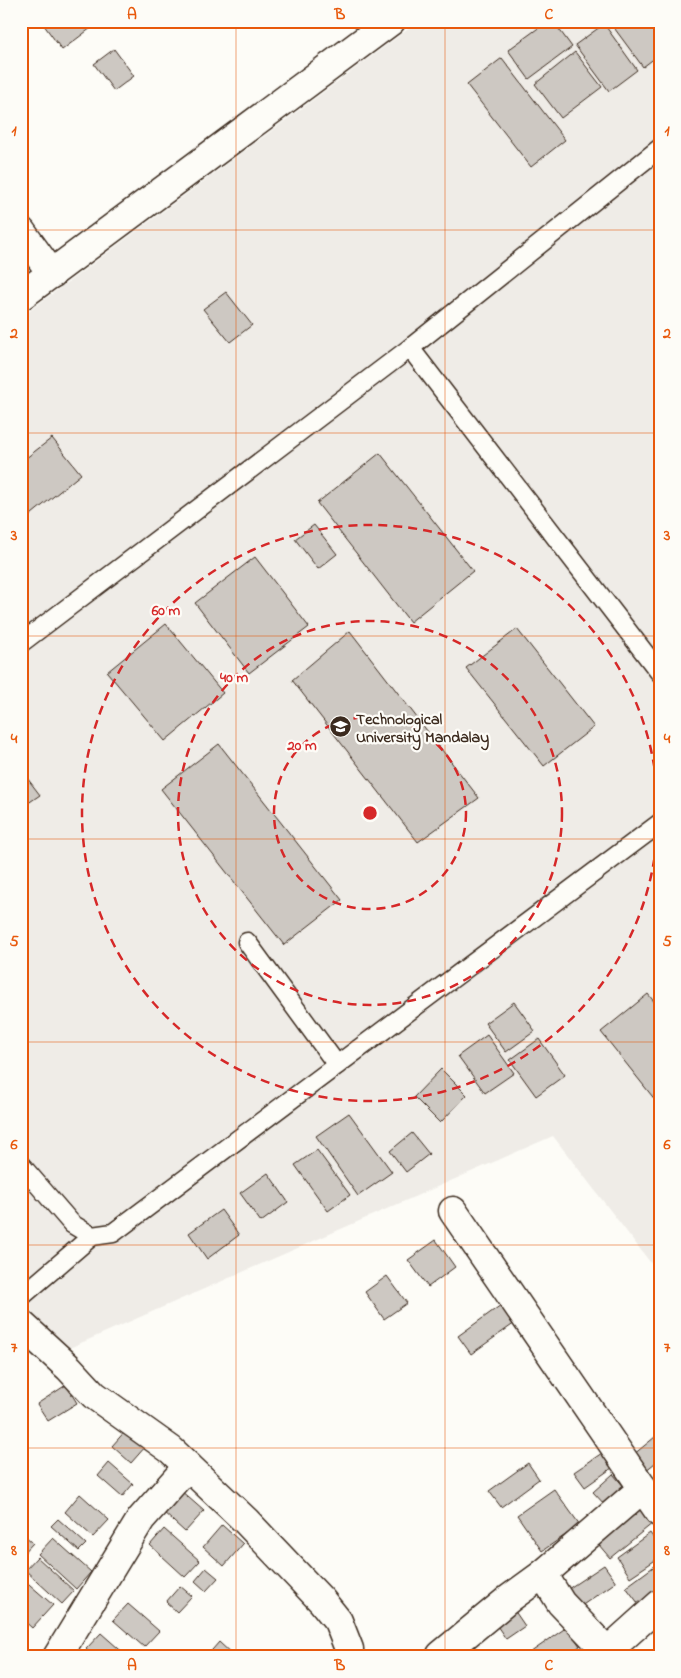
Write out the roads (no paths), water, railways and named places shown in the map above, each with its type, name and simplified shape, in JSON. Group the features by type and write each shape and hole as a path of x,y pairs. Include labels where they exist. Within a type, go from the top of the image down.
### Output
{"street":[{"path":"21,296 391,21"},
{"path":"21,231 52,274"},
{"path":"453,1211 660,1513"},
{"path":"21,1324 94,1395 171,1450 246,1522 322,1601 338,1621 349,1657"},
{"path":"57,1657 141,1519 188,1466"},
{"path":"441,1655 510,1598 543,1574 643,1488"},
{"path":"543,1574 561,1603 604,1654 660,1604"}],"lane":[{"path":"21,643 410,348 660,148"},
{"path":"410,348 660,673"},
{"path":"21,1297 92,1236 114,1233 660,824"},
{"path":"247,942 337,1065"},
{"path":"21,1165 72,1224 92,1236"}],"place":[{"name":"Technological University Mandalay","path":"340,727"}]}
